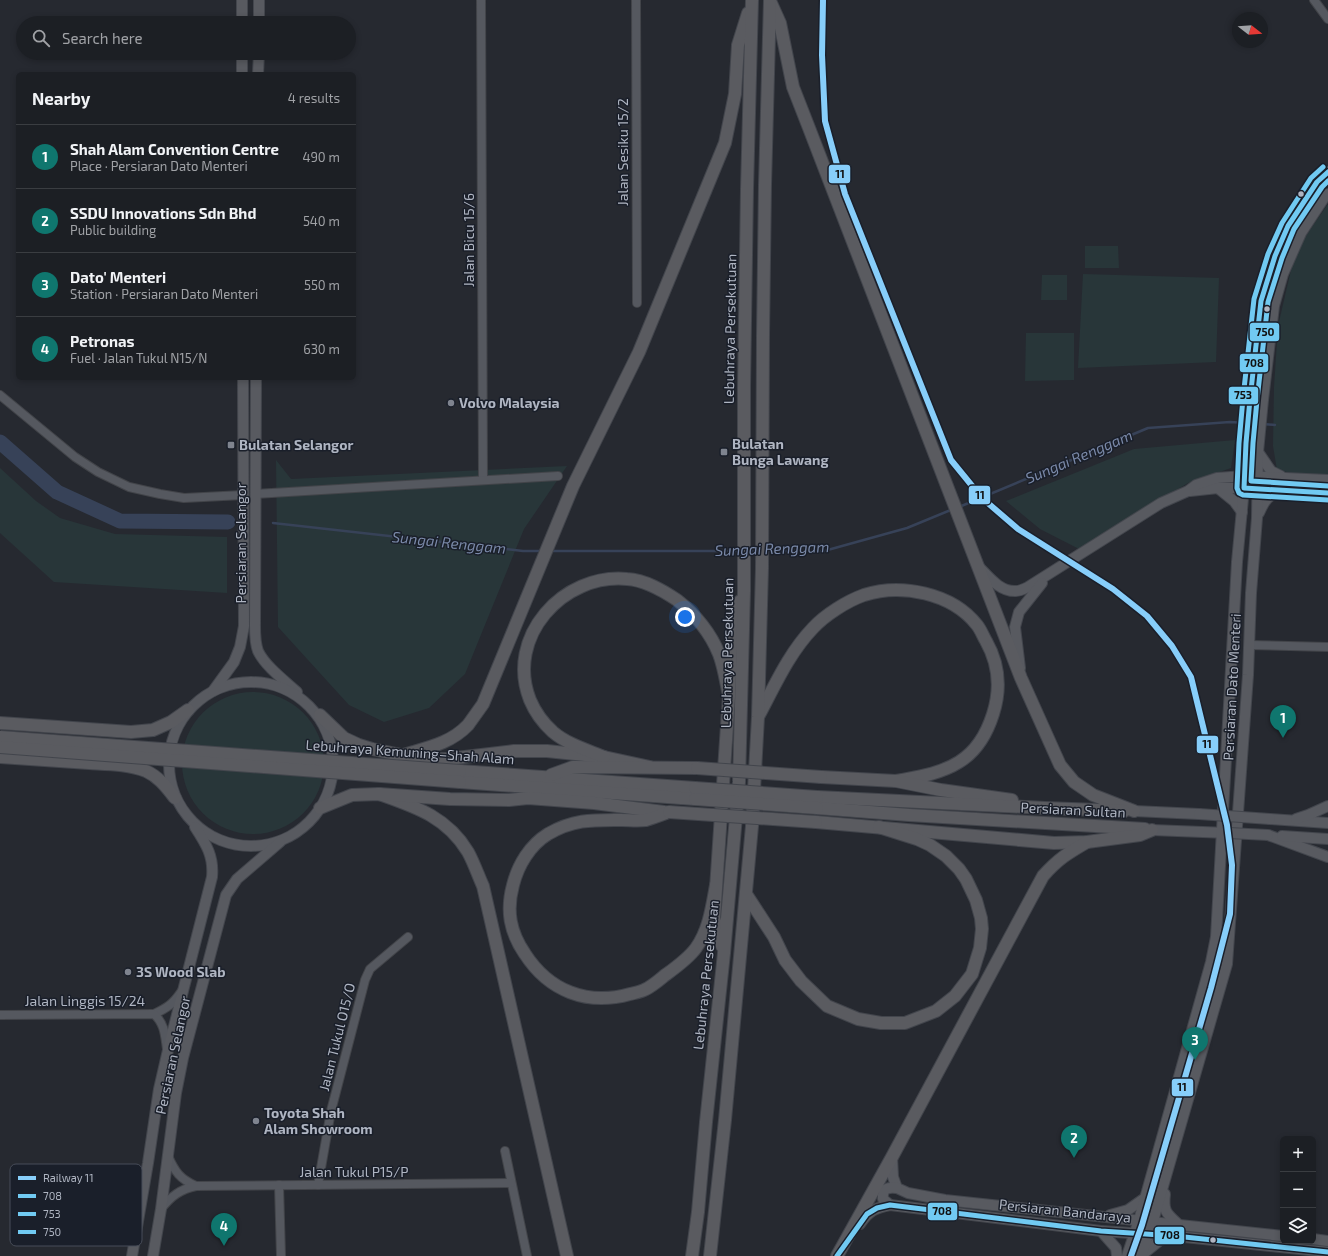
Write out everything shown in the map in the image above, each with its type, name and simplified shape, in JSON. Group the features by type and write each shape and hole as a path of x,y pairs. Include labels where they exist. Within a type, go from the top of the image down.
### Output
{"highway":[{"path":"402,755 437,746 450,739 467,725 483,704 573,486 639,352 725,143 735,94 738,45 752,0"},
{"name":"Lebuhraya Persekutuan","path":"692,1256 698,1212 724,953 739,782 744,591 744,388 752,0"},
{"path":"770,0 780,23 793,87 1021,678 1060,766 1074,782 1093,795 1134,811"},
{"path":"710,1256 725,1120 746,894 752,826 758,717 762,568 763,336 770,0"},
{"path":"604,757 568,742 553,732 542,721 525,688 524,666 527,647 532,631 555,602 572,591 589,583 608,579 628,578 646,583 666,592 696,616 707,631 719,656 729,696"},
{"path":"724,953 714,918 729,696 732,625 744,591"},
{"path":"758,717 794,650 814,627 838,608 864,595 887,591 910,591 934,596 951,604 968,616 977,626 993,653 997,670 997,700 992,719 979,745 960,762 938,772 896,781"},
{"path":"0,723 131,732 153,730 171,722 188,710"},
{"path":"320,716 344,738 372,749 420,759 448,759 514,751 548,751 604,757 650,767"},
{"name":"Lebuhraya Kemuning–Shah Alam","path":"0,737 460,776 490,784 695,794 817,803"},
{"name":"Lebuhraya Kemuning–Shah Alam","path":"0,747 460,776 546,777 695,794"},
{"path":"0,757 135,768 155,776 163,783 175,798"},
{"path":"546,777 573,768 697,768 896,781 941,790 1011,800 1045,808"},
{"path":"490,784 528,798"},
{"path":"380,794 411,805 430,814 445,826 457,837 468,853 483,886 567,1256"},
{"path":"320,808 337,800 352,796 380,794 450,799 509,800 528,798 594,803 669,812 879,827 1028,842 1054,843 1087,842 1140,835 1152,830"},
{"name":"Persiaran Sultan","path":"817,803 1134,811"},
{"name":"Persiaran Sultan","path":"817,803 909,816 1152,830"},
{"path":"669,812 645,820 592,820 567,825 547,835 529,850 516,874 509,899 510,919 518,943 533,966 544,977 571,993 588,998 616,998 644,990 678,967 695,949 704,933 711,914 716,885"},
{"path":"746,894 774,938 785,960 801,981 827,1006 858,1020 881,1023 905,1023 936,1011 955,996 972,974 980,948 982,929 981,918 976,900 966,879 959,869 935,848 917,839 879,827"},
{"path":"840,1252 1043,876 1054,863 1069,852 1087,842"}],"main road":[{"path":"242,0 242,16"},
{"path":"259,0 259,16"},
{"path":"242,60 242,72"},
{"path":"258,72 259,60"},
{"name":"Persiaran Dato Menteri","path":"1145,1198 1211,962 1216,938 1236,577 1250,399 1261,302 1275,256 1288,226 1317,182 1328,172"},
{"name":"Persiaran Dato Menteri","path":"1142,1256 1150,1234 1226,964 1240,794 1251,593 1257,518 1259,448 1274,306 1283,274 1301,233 1328,194"},
{"name":"Persiaran Selangor","path":"213,691 234,662 240,647 244,626 243,380"},
{"name":"Persiaran Selangor","path":"256,380 255,626 257,647 265,662 297,693"},
{"path":"1259,448 1271,471 1284,478"},
{"path":"979,567 998,585 1006,589 1016,591 1028,588 1161,503 1188,491 1196,485 1217,478 1245,476 1328,480"},
{"path":"1188,491 1218,488 1258,488 1328,493"},
{"path":"1218,488 1234,501 1242,512"},
{"path":"1257,518 1264,501 1270,495 1284,490"},
{"path":"1021,678 1015,627 1019,612 1030,596 1049,575"},
{"path":"257,684 297,693 320,716 332,745 332,778 320,808 304,826 283,839 263,845 242,845 223,840 212,836 193,823 181,811 175,798 169,766 171,747 175,731 188,710 203,696 213,691 236,685 257,684"},
{"path":"1290,821 1328,806"},
{"name":"Persiaran Sultan","path":"1134,811 1328,823"},
{"name":"Persiaran Selangor","path":"142,1198 159,1089 212,877 213,865 204,841 193,823"},
{"name":"Persiaran Sultan","path":"1152,830 1222,831 1328,839"},
{"path":"1268,835 1328,857"},
{"name":"Persiaran Selangor","path":"153,1256 161,1209 176,1093 183,1058 226,894 238,879 283,839"},
{"path":"892,1157 892,1177 897,1188"},
{"path":"1167,1172 1163,1205 1168,1214 1178,1224"},
{"path":"890,1205 883,1199 883,1192 888,1187 897,1188"},
{"name":"Persiaran Bandaraya","path":"897,1188 908,1193 945,1200 1280,1236"},
{"path":"1103,1217 1128,1210 1145,1198"},
{"path":"1127,1256 1145,1198"},
{"name":"Persiaran Bandaraya","path":"840,1252 867,1214 877,1208 890,1205 1101,1231 1175,1236 1328,1252"},
{"path":"1101,1231 1116,1248 1116,1256"},
{"path":"1142,1256 1159,1240 1166,1237 1175,1236"},
{"path":"1316,1239 1328,1241"},
{"name":"Persiaran Selangor","path":"132,1256 134,1246"}],"street":[{"name":"Jalan Bicu 15/6","path":"481,0 483,480"},
{"name":"Jalan Sesiku 15/2","path":"636,0 637,303"},
{"path":"1314,0 1328,20"},
{"path":"0,396 75,457 98,472 123,484 144,491 184,498 243,495"},
{"path":"255,494 558,476"},
{"path":"1249,645 1328,647"},
{"name":"Jalan Tukul O15/O","path":"318,1185 331,1111 365,980 370,969 408,937"},
{"path":"154,1014 164,1010 174,1002 185,986"},
{"name":"Jalan Linggis 15/24","path":"0,1015 154,1014 160,1019 164,1028 168,1050"},
{"path":"505,1151 527,1256"},
{"path":"168,1155 172,1166 178,1175 186,1182 196,1186"},
{"name":"Jalan Tukul P15/P","path":"196,1186 511,1183"},
{"path":"279,1185 281,1256"},
{"path":"161,1209 176,1193 186,1188 196,1186"}],"shaded area":[{"path":"1328,204 1328,476 1296,474 1277,470 1273,446 1274,387 1278,326 1292,266 1305,237"},
{"path":"1085,246 1118,246 1119,268 1085,268"},
{"path":"1083,274 1219,278 1216,362 1078,368"},
{"path":"1042,275 1067,275 1067,300 1041,300"},
{"path":"1026,333 1074,333 1074,380 1025,381"},
{"path":"1235,440 1231,468 1188,483 1079,549 1040,529 1006,501 1134,449"},
{"path":"276,460 291,479 567,466 524,529 465,674 429,708 384,722 349,705 278,627"},
{"path":"0,468 36,501 60,518 115,534 227,537 227,593 54,582 0,533"},
{"path":"260,692 287,700 304,712 319,736 323,749 323,777 319,790 304,814 280,829 267,833 246,834 219,826 202,814 187,790 183,777 182,756 190,729 202,712 226,697 239,693"}],"waterway":[{"name":"Sungai Renggam","path":"959,507 1148,428 1230,422 1246,423"},
{"name":"Sungai Renggam","path":"1263,424 1275,425"},
{"name":"Sungai Renggam","path":"0,442 57,492 120,521 228,522"},
{"name":"Sungai Renggam","path":"766,551 824,551 907,528 953,509"},
{"name":"Sungai Renggam","path":"273,523 523,551 541,551"},
{"name":"Sungai Renggam","path":"550,551 741,551"},
{"name":"Sungai Renggam","path":"748,551 759,551"}],"rail line":[{"name":"11","path":"823,0 822,55 825,121 845,194 951,460 982,498 1018,529 1113,589 1147,616 1172,646 1191,677 1227,825 1232,865 1230,914 1211,988 1142,1225 1131,1256"}],"transit line":[{"name":"753","path":"1323,167 1311,178 1282,223 1268,254 1254,299 1243,398 1237,488 1239,493 1243,495 1328,500"},
{"name":"708","path":"1328,172 1317,182 1288,226 1275,256 1261,301 1250,399 1244,488 1328,493"},
{"name":"750","path":"1328,181 1322,187 1294,229 1282,258 1268,302 1257,400 1251,481 1328,486"},
{"name":"708","path":"837,1256 867,1214 877,1208 890,1205 1101,1231 1175,1236 1328,1252"}],"place":[{"name":"Volvo Malaysia","path":"451,403"},
{"name":"Bulatan Selangor","path":"231,445"},
{"name":"Bulatan Bunga Lawang","path":"724,452"},
{"name":"Shah Alam Convention Centre","path":"1283,738"},
{"name":"3S Wood Slab","path":"128,972"},
{"name":"Dato' Menteri","path":"1195,1060"},
{"name":"Toyota Shah Alam Showroom","path":"256,1121"},
{"name":"SSDU Innovations Sdn Bhd","path":"1074,1158"},
{"name":"Petronas","path":"224,1246"}]}
